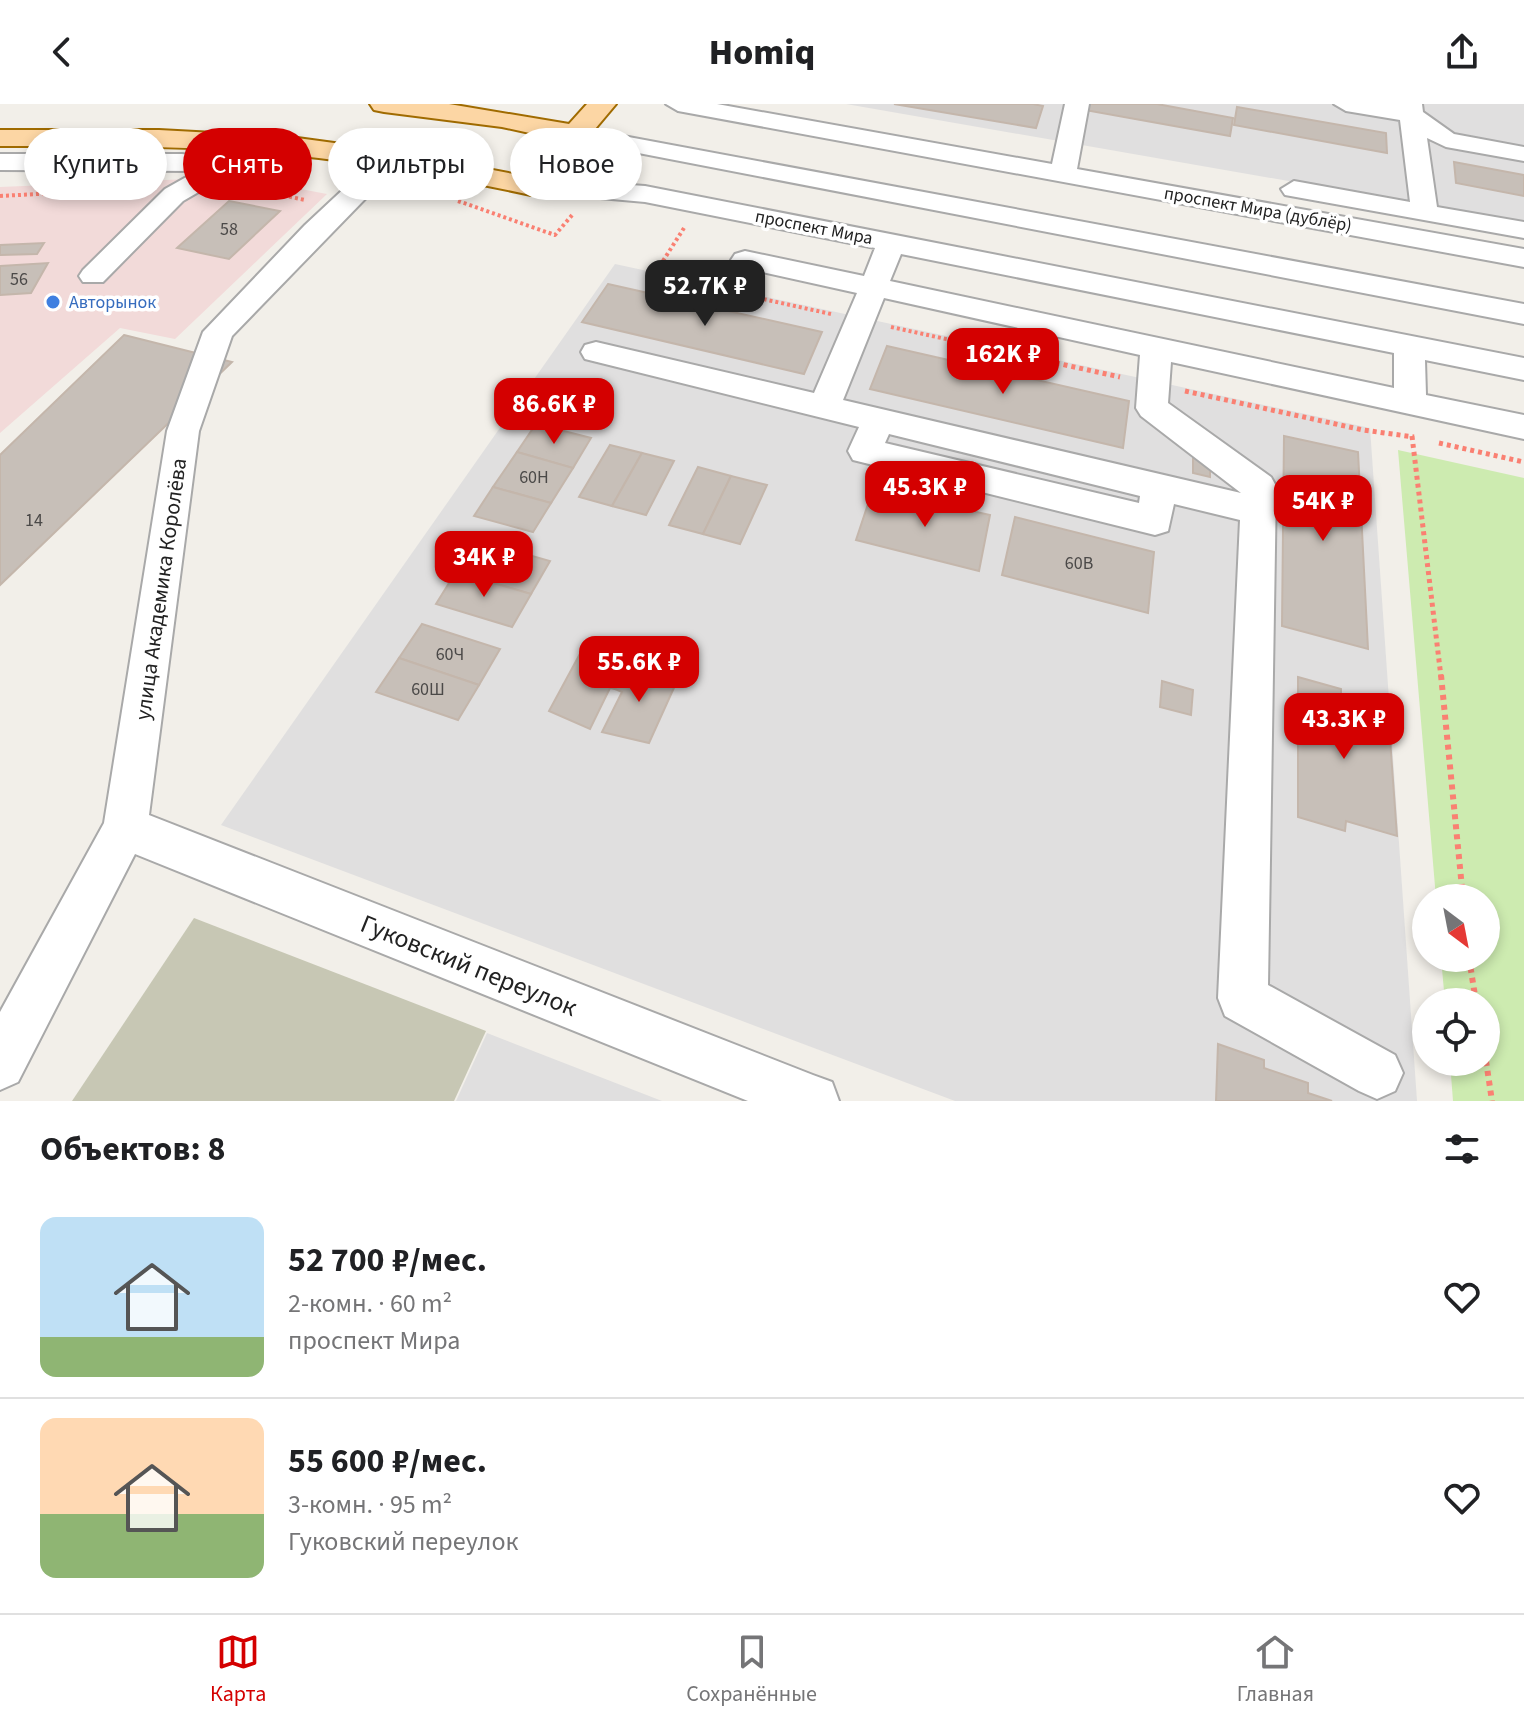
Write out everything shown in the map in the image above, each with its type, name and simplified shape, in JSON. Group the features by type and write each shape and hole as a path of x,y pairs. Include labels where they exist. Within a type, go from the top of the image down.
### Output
{"main road":[{"name":"проспект Мира","path":"384,104 459,128"},
{"path":"580,128 602,104"},
{"name":"проспект Мира","path":"0,138 24,138"},
{"name":"проспект Мира","path":"494,145 510,163"}],"street":[{"path":"678,104 1065,162"},
{"path":"810,104 961,131"},
{"path":"1004,215 1065,162 1077,104"},
{"path":"1346,104 1410,109 1446,140 1524,154"},
{"path":"1410,109 1425,212"},
{"path":"1037,145 1065,162"},
{"name":"проспект Мира","path":"642,147 1524,314"},
{"path":"167,151 182,162"},
{"path":"1094,155 1169,168"},
{"path":"0,162 182,162"},
{"path":"174,195 182,162"},
{"name":"проспект Мира (дублёр)","path":"1065,162 1524,258"},
{"path":"1275,186 1524,230"},
{"path":"93,276 174,195 183,190"},
{"name":"проспект Мира","path":"642,194 1524,369"},
{"name":"улица Академика Королёва","path":"0,1064 125,828 183,431 218,332 347,200"},
{"path":"824,407 891,242"},
{"path":"745,260 1524,427"},
{"path":"1409,345 1410,403"},
{"path":"1156,348 1152,408 1259,486 1243,998 1377,1073"},
{"path":"596,352 878,420 865,451 1155,521 1158,487 1258,511"},
{"name":"Гуковский переулок","path":"125,828 813,1101"}],"path":[{"path":"1410,403 1462,884"},
{"path":"1363,430 1412,436 1524,462"},
{"path":"1488,1076 1492,1101"}],"shaded area":[{"path":"846,104 1524,104 1524,222"},
{"path":"183,179 183,200 312,200 312,191 327,194 175,339 120,328 0,433 0,187 24,186 24,200 167,200 167,180"},
{"path":"615,264 1370,428 1412,1029 1412,1076 1415,1076 1417,1101 955,1101 221,825"},
{"path":"194,918 486,1031 454,1101 72,1101"},
{"path":"487,1033 662,1101 456,1101"}],"green space":[{"path":"1398,450 1524,478 1524,1101 1453,1101 1451,1076 1500,1076 1500,988 1444,988 1442,972 1500,972 1500,884 1435,884"}],"building":[{"path":"894,104 1033,104 1043,106 1036,128"},
{"path":"1087,104 1157,104 1233,118 1230,136 1085,110"},
{"path":"1237,107 1386,133 1387,153 1234,125"},
{"path":"1454,162 1524,175 1524,196 1456,183"},
{"path":"229,201 280,211 229,259 177,248"},
{"path":"44,243 37,254 0,255 0,245"},
{"path":"48,263 31,293 0,295 0,266"},
{"path":"608,284 822,332 804,374 582,322"},
{"path":"124,335 232,362 0,585 0,455"},
{"path":"887,346 1129,401 1123,448 870,389"},
{"path":"536,424 591,438 573,468 517,452"},
{"path":"1284,436 1358,452 1368,649 1282,626"},
{"path":"610,445 642,453 612,506 579,497"},
{"path":"517,452 573,468 551,503 493,487"},
{"path":"642,453 674,461 646,515 612,506"},
{"path":"1193,453 1210,469 1210,477 1193,473"},
{"path":"698,467 731,476 703,534 669,525"},
{"path":"731,476 767,485 740,544 703,534"},
{"path":"493,487 551,503 533,532 474,516"},
{"path":"873,489 990,515 979,571 856,540"},
{"path":"1015,517 1154,552 1148,613 1002,575"},
{"path":"477,540 550,561 531,594 456,572"},
{"path":"456,572 531,594 512,627 436,604"},
{"path":"422,624 500,649 479,685 399,658"},
{"path":"582,650 628,665 615,689 610,688 590,729 549,711"},
{"path":"399,658 479,685 458,720 376,692"},
{"path":"628,665 677,681 649,743 602,732 622,692 615,689"},
{"path":"1298,677 1341,689 1341,698 1388,711 1397,836 1346,821 1345,831 1298,817"},
{"path":"1162,681 1193,690 1191,715 1160,707"},
{"path":"1218,1044 1264,1060 1264,1068 1308,1083 1308,1093 1332,1101 1216,1101"}],"place":[{"name":"Авторынок","path":"53,302"}]}
